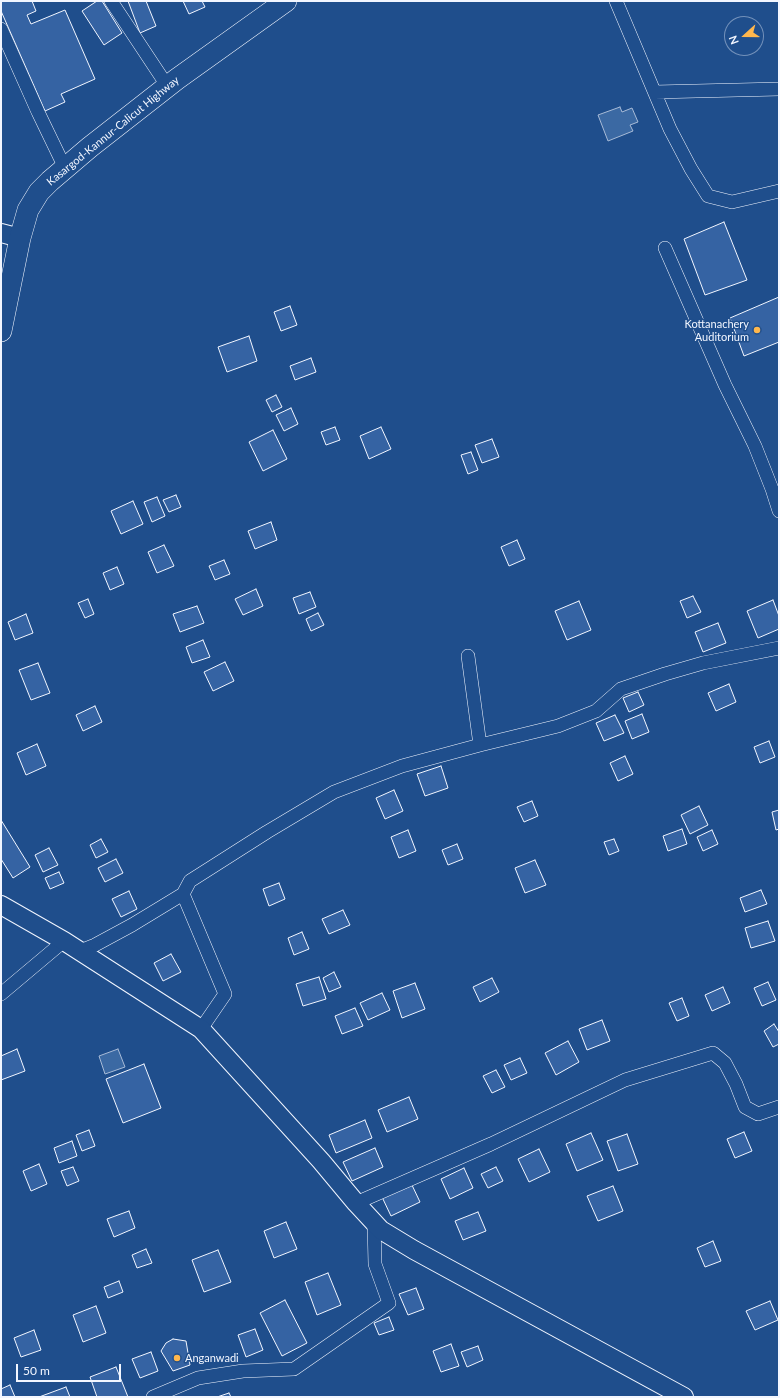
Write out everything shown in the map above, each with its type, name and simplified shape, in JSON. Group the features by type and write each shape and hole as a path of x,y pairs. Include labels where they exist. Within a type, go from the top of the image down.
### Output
{"highway":[{"name":"Kasargod-Kannur-Calicut Highway","path":"1,331 10,235 39,192 90,147 168,87 286,1"}],"main road":[{"path":"1,906 64,941 201,1029 321,1161 381,1230 414,1250 684,1397"}],"street":[{"path":"111,1 168,87"},
{"path":"616,1 670,129 691,169 708,196 732,202 779,191"},
{"path":"1,29 65,168"},
{"path":"655,92 779,89"},
{"path":"665,248 725,385 755,446 779,511"},
{"path":"80,951 132,924 183,894 190,881 334,792 402,766 558,726 596,711 621,689 665,674 703,663 779,648"},
{"path":"468,656 480,745"},
{"path":"183,894 225,994 201,1029"},
{"path":"1,994 64,941"},
{"path":"356,1203 491,1144 625,1080 713,1054 725,1063 736,1084 745,1107 758,1114 779,1107"},
{"path":"153,1397 198,1378 243,1371 294,1369 389,1303 375,1264 374,1222"}],"water":[{"path":"620,107 622,112 632,108 638,122 630,125 633,131 608,141 598,115"},
{"path":"118,1049 125,1067 105,1074 99,1056"}],"building":[{"path":"1,1 32,1 36,11 27,15 31,24 65,10 95,79 61,94 65,102 45,111 1,11"},
{"path":"97,1 102,1 122,33 104,45 82,11"},
{"path":"128,1 146,1 156,26 140,33"},
{"path":"183,1 202,1 205,7 189,14"},
{"path":"724,222 747,280 705,295 684,239"},
{"name":"Kottanachery Auditorium","path":"779,297 779,342 744,356 730,318"},
{"path":"290,306 297,325 281,331 274,312"},
{"path":"249,336 257,361 227,372 218,347"},
{"path":"311,358 316,372 295,380 290,366"},
{"path":"276,395 282,407 272,412 266,400"},
{"path":"291,408 298,424 284,431 276,415"},
{"path":"335,427 340,440 326,445 321,432"},
{"path":"381,427 391,449 369,459 360,436"},
{"path":"273,430 287,459 263,471 249,442"},
{"path":"492,439 499,457 482,463 475,445"},
{"path":"471,452 478,470 468,474 461,455"},
{"path":"176,495 181,507 169,512 163,500"},
{"path":"157,497 165,516 152,522 144,502"},
{"path":"133,501 143,524 121,534 111,511"},
{"path":"271,522 277,540 255,549 248,531"},
{"path":"517,540 525,559 509,566 501,547"},
{"path":"164,545 174,566 157,573 148,552"},
{"path":"224,560 230,574 215,580 209,566"},
{"path":"117,567 124,584 110,590 103,573"},
{"path":"256,589 263,606 243,615 235,599"},
{"path":"310,592 316,607 299,614 293,598"},
{"path":"693,596 701,612 687,618 680,601"},
{"path":"88,599 94,614 85,618 78,603"},
{"path":"773,600 779,616 779,629 758,638 747,611"},
{"path":"579,601 591,630 567,640 555,611"},
{"path":"197,606 204,623 180,632 173,614"},
{"path":"318,613 324,625 311,631 306,619"},
{"path":"26,614 33,633 15,640 8,622"},
{"path":"718,623 726,643 703,652 695,632"},
{"path":"203,640 210,657 192,663 186,647"},
{"path":"225,662 234,681 213,691 204,672"},
{"path":"38,663 50,693 31,700 19,670"},
{"path":"729,684 736,702 716,711 708,693"},
{"path":"638,692 644,705 629,712 623,698"},
{"path":"95,706 102,722 83,731 76,715"},
{"path":"642,714 649,732 632,739 625,721"},
{"path":"615,715 624,733 604,741 596,723"},
{"path":"769,741 775,757 760,763 754,747"},
{"path":"37,744 46,766 26,775 17,753"},
{"path":"625,756 633,774 618,781 610,763"},
{"path":"441,766 448,788 425,796 417,774"},
{"path":"394,790 403,811 385,819 376,798"},
{"path":"532,801 538,816 524,822 517,807"},
{"path":"699,806 708,825 690,834 681,815"},
{"path":"779,810 779,829 776,830 772,812"},
{"path":"1,820 30,867 13,878 1,859"},
{"path":"682,829 687,844 668,851 663,836"},
{"path":"408,830 416,851 399,858 391,837"},
{"path":"712,830 718,844 703,851 697,837"},
{"path":"101,839 108,852 96,858 90,845"},
{"path":"614,839 619,851 609,855 604,842"},
{"path":"457,844 463,859 448,865 442,850"},
{"path":"49,848 58,865 43,872 35,855"},
{"path":"116,859 123,873 105,882 98,868"},
{"path":"535,860 546,885 525,893 515,868"},
{"path":"59,872 64,883 50,889 45,878"},
{"path":"279,883 285,899 269,906 263,889"},
{"path":"761,890 767,904 745,912 740,898"},
{"path":"129,891 137,909 121,917 112,899"},
{"path":"343,910 350,925 329,934 322,919"},
{"path":"768,921 775,941 751,948 745,928"},
{"path":"302,932 309,949 294,955 288,938"},
{"path":"171,954 181,972 163,981 154,963"},
{"path":"334,972 341,987 329,992 323,978"},
{"path":"319,977 326,999 303,1006 296,984"},
{"path":"492,978 499,992 480,1002 473,987"},
{"path":"768,982 776,1000 762,1006 754,988"},
{"path":"415,983 425,1009 402,1018 393,991"},
{"path":"723,987 730,1003 712,1011 705,995"},
{"path":"382,993 390,1010 368,1020 360,1003"},
{"path":"682,998 689,1016 677,1021 669,1003"},
{"path":"355,1008 363,1026 342,1034 335,1016"},
{"path":"602,1020 610,1041 587,1050 579,1029"},
{"path":"774,1024 779,1032 779,1044 773,1047 764,1031"},
{"path":"568,1041 579,1062 556,1075 545,1053"},
{"path":"17,1049 25,1071 1,1080 1,1056"},
{"path":"520,1058 527,1073 511,1080 504,1065"},
{"path":"144,1064 161,1108 123,1123 106,1079"},
{"path":"496,1070 505,1087 492,1093 483,1076"},
{"path":"409,1097 418,1119 387,1132 378,1110"},
{"path":"365,1120 372,1138 336,1153 329,1135"},
{"path":"89,1130 95,1146 82,1151 76,1135"},
{"path":"744,1132 752,1151 735,1158 727,1139"},
{"path":"591,1133 603,1160 577,1171 566,1144"},
{"path":"627,1134 638,1164 618,1171 607,1141"},
{"path":"72,1141 77,1156 59,1163 54,1148"},
{"path":"375,1148 383,1167 352,1181 343,1162"},
{"path":"539,1149 550,1172 529,1182 518,1159"},
{"path":"39,1164 47,1184 31,1191 23,1171"},
{"path":"73,1167 79,1181 67,1186 61,1171"},
{"path":"496,1167 503,1181 488,1188 481,1174"},
{"path":"464,1168 473,1188 450,1199 441,1179"},
{"path":"411,1183 420,1202 391,1216 382,1197"},
{"path":"613,1186 623,1211 598,1221 587,1196"},
{"path":"129,1211 135,1228 114,1237 107,1219"},
{"path":"478,1212 486,1231 463,1240 455,1221"},
{"path":"286,1222 297,1249 274,1258 264,1231"},
{"path":"713,1241 721,1261 705,1267 697,1248"},
{"path":"146,1249 152,1263 137,1268 132,1255"},
{"path":"218,1250 231,1282 204,1292 192,1260"},
{"path":"328,1273 341,1305 317,1315 305,1282"},
{"path":"119,1281 123,1292 108,1298 104,1287"},
{"path":"416,1288 424,1309 408,1315 399,1294"},
{"path":"285,1300 307,1343 282,1356 260,1313"},
{"path":"770,1301 778,1320 755,1330 746,1311"},
{"path":"96,1306 106,1333 83,1342 73,1315"},
{"path":"389,1317 394,1330 379,1335 374,1323"},
{"path":"255,1329 263,1350 246,1357 238,1335"},
{"path":"34,1330 41,1350 21,1357 14,1338"},
{"name":"Anganwadi","path":"173,1339 186,1341 190,1365 173,1371 161,1351 166,1343"},
{"path":"451,1344 459,1366 441,1372 433,1351"},
{"path":"478,1346 483,1360 467,1367 461,1352"},
{"path":"151,1352 158,1371 140,1378 132,1359"},
{"path":"116,1367 128,1397 97,1397 90,1377"},
{"path":"10,1385 15,1397 1,1397 1,1389"},
{"path":"66,1387 70,1397 39,1397"},
{"path":"229,1393 231,1397 217,1397"}],"place":[{"name":"Kottanachery Auditorium","path":"757,330"},
{"name":"Anganwadi","path":"177,1358"}]}
